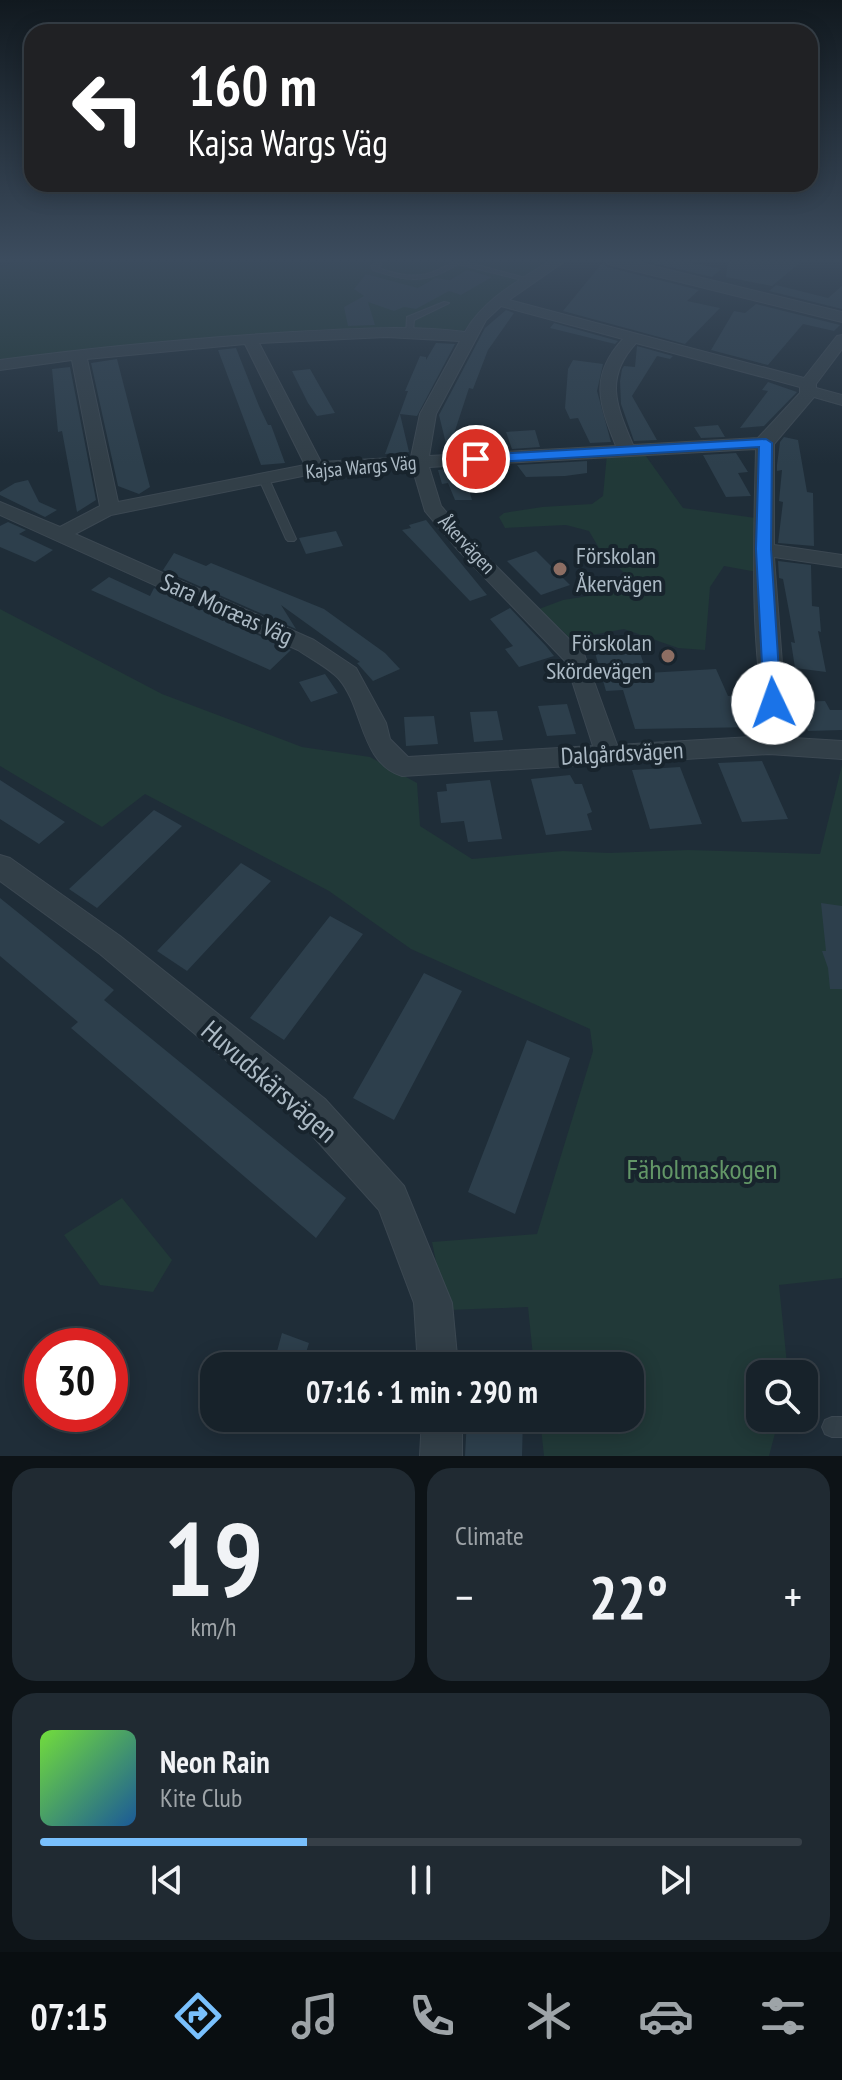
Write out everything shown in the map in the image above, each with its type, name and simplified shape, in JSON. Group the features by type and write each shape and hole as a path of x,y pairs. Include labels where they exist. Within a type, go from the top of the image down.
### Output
{"street":[{"name":"Åkervägen","path":"473,329 428,414 419,462 432,507 465,546 576,659 608,753"},
{"path":"599,329 842,400"},
{"path":"0,365 78,354 250,339 409,332 468,337"},
{"path":"626,449 606,403 606,389 615,361 632,338"},
{"path":"250,339 315,468"},
{"path":"783,745 773,703 764,549 766,443 842,339"},
{"path":"78,354 110,509"},
{"name":"Kajsa Wargs Väg","path":"62,534 110,509 315,468 766,443"},
{"name":"Sara Moræas Väg","path":"0,508 306,645 348,674 374,723 379,743 402,767"},
{"path":"764,549 842,561"},
{"name":"Dalgårdsvägen","path":"402,767 783,745 842,750"},
{"name":"Huvudskärsvägen","path":"0,866 110,945 313,1111 392,1198 433,1303 437,1352"},
{"path":"441,1456 442,1432"}],"lane":[{"path":"264,479 291,539"}],"green space":[{"path":"0,329 466,329 463,332 396,329 0,362"},
{"path":"643,452 683,508 756,518 757,572 724,566 710,587 705,650 678,648 624,629 571,639 539,609 563,600 640,588 600,550 589,531 566,525 505,528 499,517 504,513 542,507 592,504 603,496 607,454"},
{"name":"Fäholmaskogen","path":"0,609 162,694 302,747 370,757 417,783 420,826 472,859 563,851 688,850 820,854 842,765 842,1278 779,1285 787,1360 746,1360 746,1432 775,1432 769,1456 544,1456 541,1432 644,1432 644,1352 533,1352 528,1307 446,1310 432,1242 537,1234 593,1051 590,1029 411,949 329,891 145,794 102,827 0,766"},
{"path":"122,1198 172,1260 153,1292 100,1285 64,1235"}],"building":[{"path":"484,329 503,329 488,350 473,389 469,388 448,452 439,415"},
{"path":"554,329 575,329 618,341 615,344"},
{"path":"629,329 700,329 685,344"},
{"path":"723,329 799,329 768,365 711,350"},
{"path":"436,343 455,344 417,416 400,414 409,452 385,454 420,356 426,357 426,360"},
{"path":"637,346 673,356 670,359 657,356 632,396 657,440 634,441 621,404 622,369 624,366 635,367"},
{"path":"236,348 285,463 261,465 218,350"},
{"path":"117,359 150,487 139,494 118,486 91,363"},
{"path":"573,360 603,364 597,391 611,442 590,443 578,418 570,419 565,408 568,369"},
{"path":"70,367 96,500 77,512 62,431 58,432 52,369"},
{"path":"310,369 335,413 317,416 308,403 292,371"},
{"path":"768,382 797,392 764,426 740,428 768,391 762,390"},
{"path":"718,425 725,437 701,438 694,427"},
{"path":"535,430 540,447 512,449 506,432"},
{"path":"784,437 798,440 807,492 813,493 814,546 778,543 783,502 779,501 782,470 777,471 777,465 780,442"},
{"path":"736,453 748,472 738,473 751,496 726,497 703,455"},
{"path":"587,461 587,473 565,476 526,477 517,465"},
{"path":"462,468 472,500 455,500 448,483 442,484 438,470"},
{"path":"28,480 39,502 57,510 45,517 0,495 15,483"},
{"path":"426,520 487,595 470,601 402,530"},
{"path":"8,522 26,530 19,534 53,550 35,562 0,547 0,526"},
{"path":"336,531 343,546 306,554 299,538"},
{"path":"536,551 570,585 541,595 507,561"},
{"path":"174,553 206,566 211,563 324,609 385,653 400,669 373,681 357,663 360,662 281,605 296,629 163,570"},
{"path":"778,561 811,565 812,606 819,607 821,632 818,631 826,672 795,668 791,642 795,643 783,579 779,578"},
{"path":"109,577 150,596 154,588 291,650 270,670 91,590"},
{"path":"510,608 554,656 519,667 505,649 513,646 490,619"},
{"path":"633,647 634,653 640,653 647,673 716,669 728,696 745,695 759,727 635,729 623,690 606,691 594,649"},
{"path":"325,674 338,693 311,702 299,682"},
{"path":"825,701 830,710 842,710 842,730 808,731 797,702"},
{"path":"567,704 576,734 547,736 538,706"},
{"path":"497,711 503,740 474,742 470,712"},
{"path":"434,716 438,744 406,746 404,717"},
{"path":"762,761 788,819 742,822 718,763"},
{"path":"680,767 702,824 650,829 632,770"},
{"path":"570,775 575,784 582,784 592,812 587,814 592,830 546,835 531,779"},
{"path":"0,780 65,822 39,844 0,819"},
{"path":"490,780 502,839 468,842 464,821 441,823 437,792 447,791 446,784"},
{"path":"154,810 182,826 97,908 69,889"},
{"path":"241,863 271,881 187,971 157,951"},
{"path":"0,898 114,990 104,1000 346,1198 316,1238 71,1028 78,1022 0,956"},
{"path":"821,903 842,906 842,989 830,989 822,951 826,951"},
{"path":"330,916 363,934 284,1040 250,1018"},
{"path":"424,973 462,991 394,1120 353,1098"},
{"path":"527,1040 570,1058 515,1214 468,1192"},
{"path":"282,1333 309,1343 306,1352 277,1352"},
{"path":"466,1432 523,1432 522,1456 465,1456"}],"place":[{"name":"Förskolan Åkervägen","path":"560,569"},
{"name":"Förskolan Skördevägen","path":"668,656"}],"route":[{"path":"476,459 766,443 764,549 773,703"}]}
